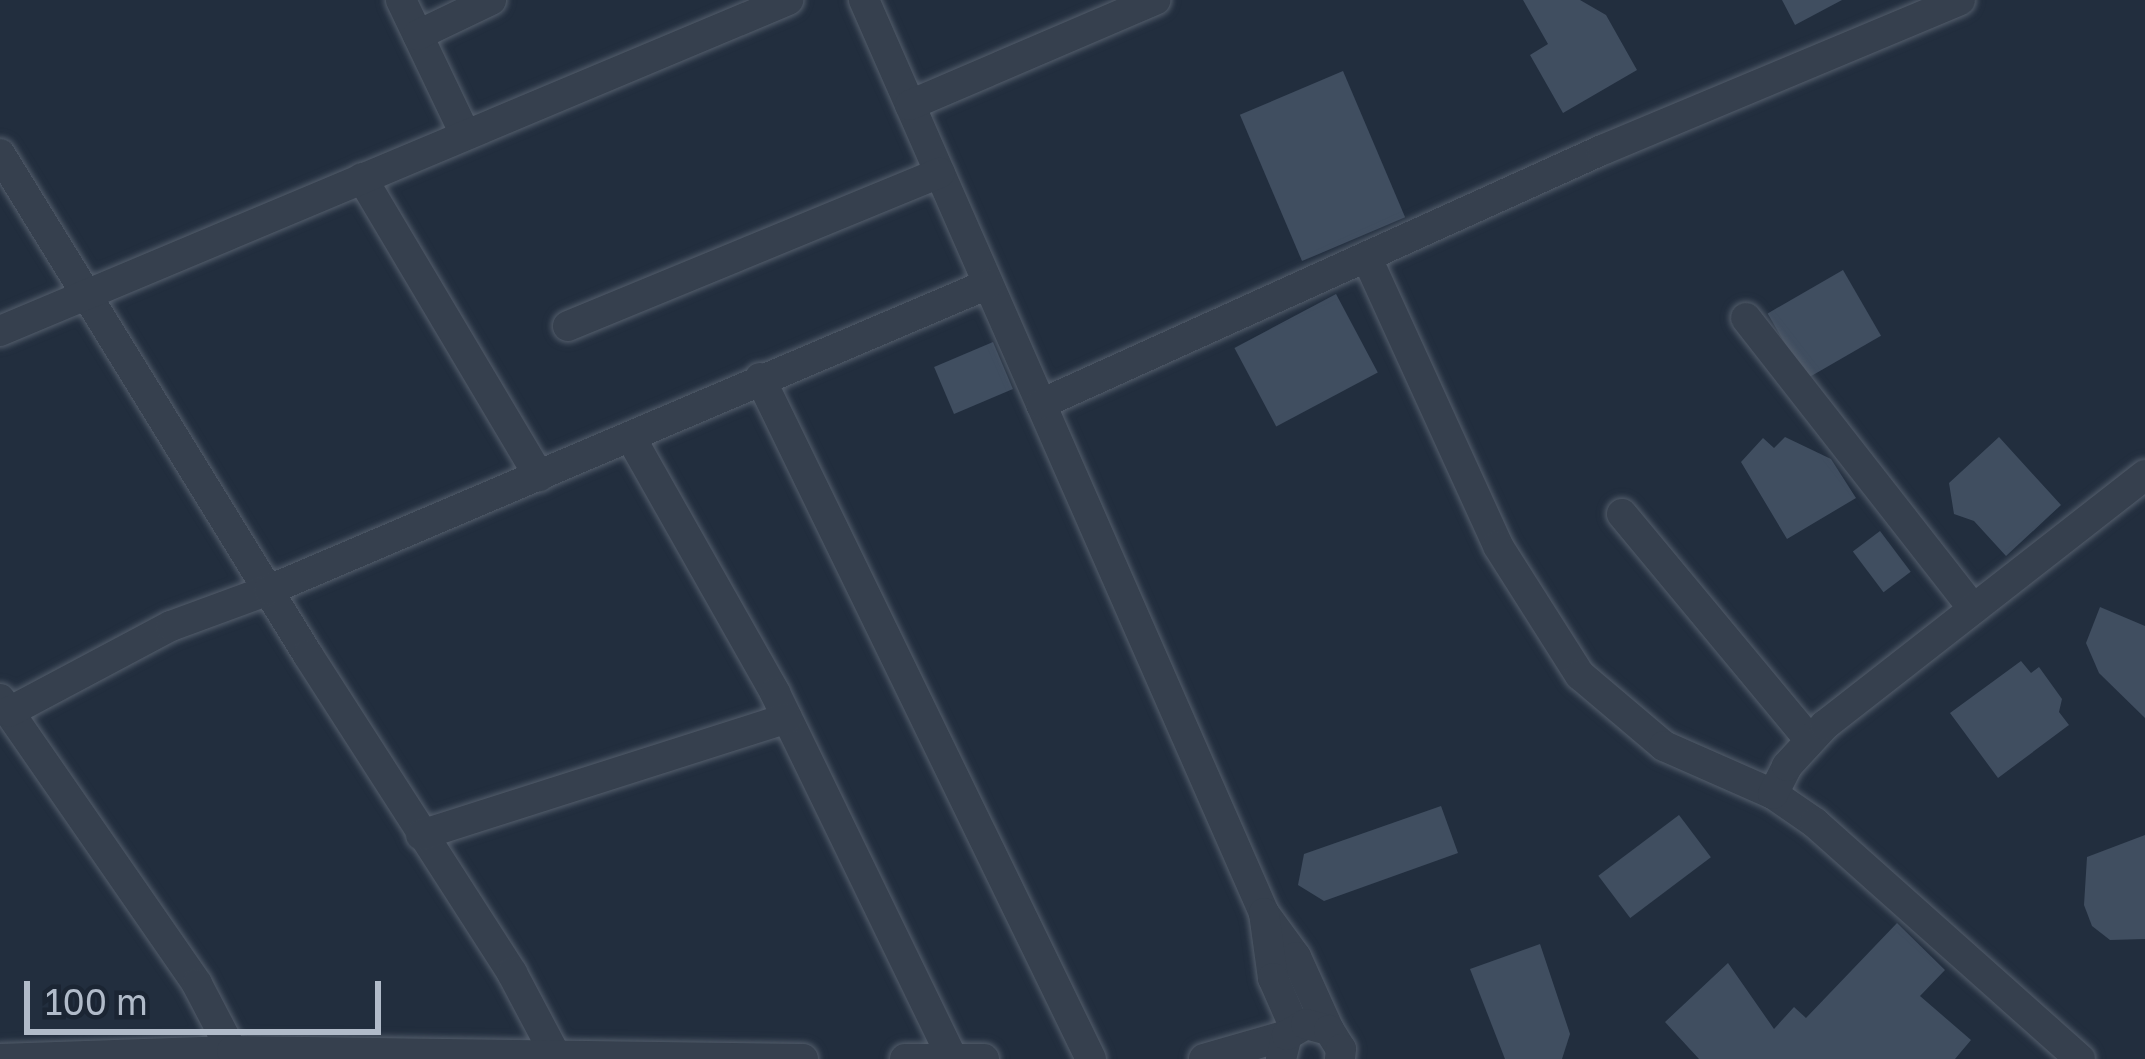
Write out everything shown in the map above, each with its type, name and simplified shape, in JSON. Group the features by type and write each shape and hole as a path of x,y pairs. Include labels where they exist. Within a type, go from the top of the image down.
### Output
{"street":[{"path":"401,0 465,134"},
{"path":"418,35 491,0"},
{"path":"0,331 788,0"},
{"path":"864,0 1264,913 1296,957 1343,1049"},
{"path":"910,105 1155,0"},
{"path":"1041,404 1601,150 1960,0"},
{"path":"0,154 421,836 512,973 556,1055"},
{"path":"568,326 940,173"},
{"path":"362,178 539,476"},
{"path":"1366,258 1490,530 1554,641 1634,726 1692,760 1773,794 1837,842 2080,1059"},
{"path":"232,1051 197,984 5,706 144,638 632,438 760,378 988,284"},
{"path":"1746,318 1973,609"},
{"path":"760,378 1090,1059"},
{"path":"632,438 788,718 952,1058"},
{"path":"1773,794 1809,739 2145,475"},
{"path":"1622,514 1809,739"},
{"path":"421,836 788,718"},
{"path":"1264,913 1288,1041"},
{"path":"1204,1059 1288,1041 1306,1024 1343,1049"},
{"path":"0,1059 232,1051 803,1059"},
{"path":"904,1059 984,1059"}],"building":[{"path":"1523,0 1580,0 1606,15 1637,70 1563,113 1530,55 1548,44"},
{"path":"1782,0 1842,0 1795,25"},
{"path":"1343,71 1405,217 1302,261 1240,115"},
{"path":"1843,270 1881,336 1806,379 1768,314"},
{"path":"1336,294 1378,373 1276,427 1234,348"},
{"path":"993,342 1013,389 954,414 934,367"},
{"path":"1785,437 1831,459 1856,498 1787,539 1741,462 1763,438 1774,448"},
{"path":"1999,437 2061,505 2006,556 1974,521 1954,514 1949,483"},
{"path":"1880,531 1911,572 1884,592 1853,551"},
{"path":"2100,607 2145,626 2145,718 2099,673 2086,643"},
{"path":"2021,661 2031,673 2039,667 2062,699 2059,712 2069,725 1998,778 1950,713"},
{"path":"1441,806 1458,853 1324,901 1298,885 1304,854"},
{"path":"1679,815 1711,857 1630,918 1598,876"},
{"path":"2145,835 2145,939 2110,940 2092,926 2084,905 2087,857"},
{"path":"1897,923 1945,970 1920,996 1971,1040 1955,1059 1699,1059 1665,1022 1728,963 1774,1029 1794,1007 1806,1018"},
{"path":"1540,944 1570,1034 1562,1059 1505,1059 1470,969"}]}
